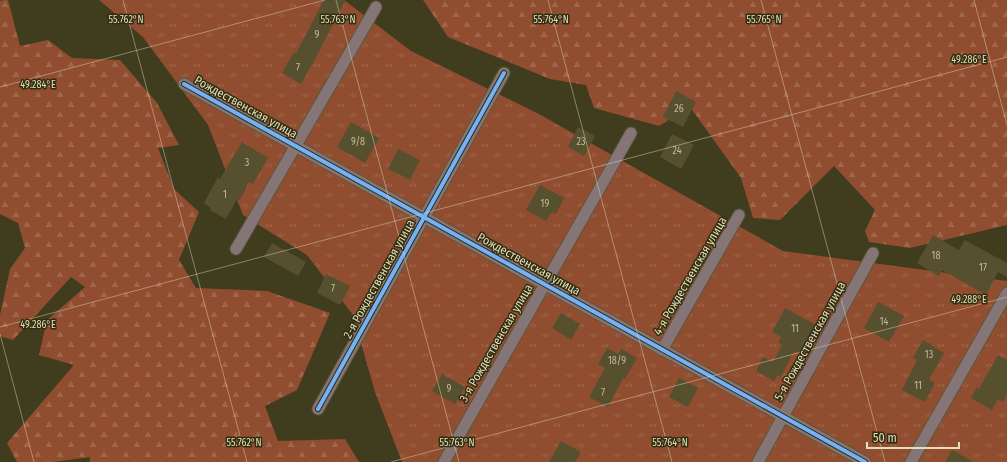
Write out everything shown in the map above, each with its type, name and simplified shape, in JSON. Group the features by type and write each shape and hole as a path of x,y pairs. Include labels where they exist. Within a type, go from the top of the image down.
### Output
{"street":[{"path":"236,249 376,7"},
{"name":"2-я Рождественская улица","path":"318,410 504,73"},
{"name":"Рождественская улица","path":"184,84 865,462"},
{"name":"3-я Рождественская улица","path":"444,462 631,133"},
{"name":"4-я Рождественская улица","path":"662,350 739,215"},
{"name":"5-я Рождественская улица","path":"758,462 873,253"},
{"path":"911,462 1007,293"}],"green space":[{"path":"8,0 20,46 48,40 72,58 120,60 157,103 179,145 158,148 174,189 199,212 179,260 196,288 267,291 330,313 297,390 265,406 278,441 345,439 359,462 90,462 90,457 53,462 17,462 7,443 74,365 39,355 47,320 85,287 71,277 13,340 0,336 0,315 10,269 25,248 18,223 0,214 0,1"},
{"path":"99,0 344,0 411,51 537,113 783,251 1007,281 1007,462 402,462 375,392 353,315 307,255 243,215 208,125 143,37"},
{"path":"423,0 1007,0 1007,225 910,248 869,242 865,231 875,210 834,166 780,220 753,218 741,178 690,107 659,126 594,108 586,85 550,79 448,37"}],"building":[{"path":"324,0 346,0 301,84 282,73 294,52 296,53"},
{"path":"676,91 696,102 683,127 663,117"},
{"path":"351,122 379,138 365,163 337,147"},
{"path":"578,127 595,136 584,156 568,147"},
{"path":"672,134 694,145 681,169 660,157"},
{"path":"242,142 268,158 253,184 249,182 240,200 237,199 226,219 210,210 211,208 204,203 218,177 220,179"},
{"path":"398,149 420,160 410,180 388,169"},
{"path":"540,185 564,198 556,214 552,212 546,221 526,210"},
{"path":"933,235 959,250 965,240 1007,263 1007,277 998,272 986,295 942,270 939,276 917,263"},
{"path":"272,243 306,262 298,276 264,257"},
{"path":"326,274 350,286 340,305 317,293"},
{"path":"878,302 904,316 889,342 864,328"},
{"path":"785,308 818,326 802,355 794,351 781,377 778,375 774,381 756,371 763,357 773,362 782,345 778,342 781,337 772,332"},
{"path":"561,313 580,324 571,340 552,328"},
{"path":"923,340 944,353 929,380 935,383 925,402 902,390 917,360 913,358"},
{"path":"607,348 618,354 621,349 637,358 625,379 623,378 608,407 589,397 605,368 598,364"},
{"path":"998,355 1007,360 1007,395 1003,402 998,399 992,410 971,398 977,387 979,389"},
{"path":"442,374 465,387 455,404 432,391"},
{"path":"679,378 698,388 688,407 669,397"},
{"path":"561,441 581,452 575,462 549,462"},
{"path":"952,450 974,462 945,462"}],"cycle path":[{"path":"318,409 504,73"},
{"path":"184,84 865,462"}]}
